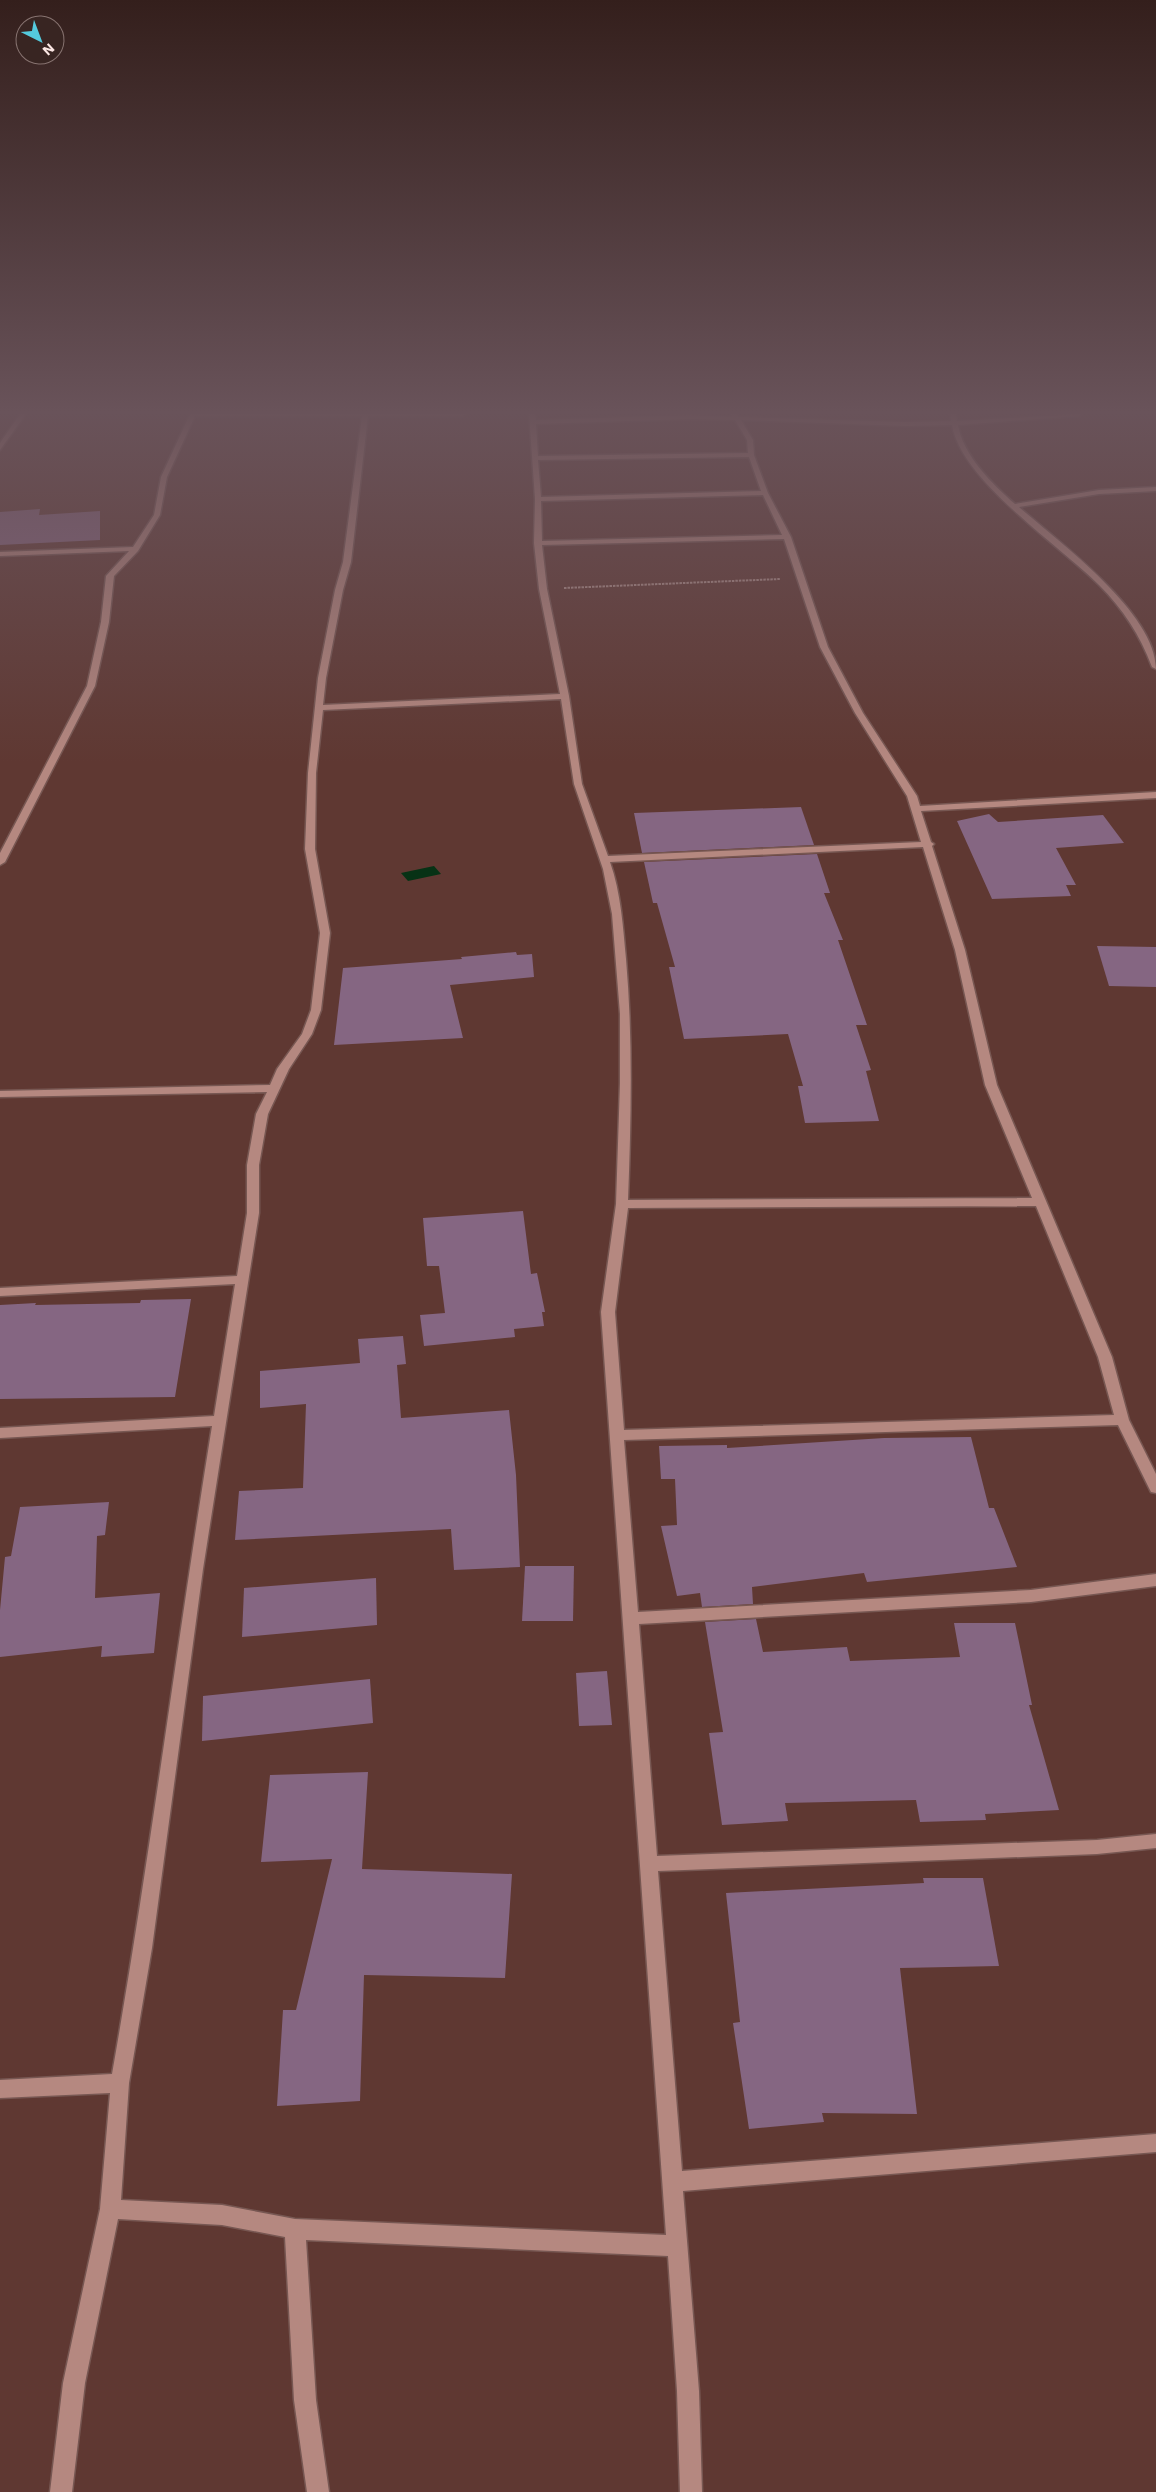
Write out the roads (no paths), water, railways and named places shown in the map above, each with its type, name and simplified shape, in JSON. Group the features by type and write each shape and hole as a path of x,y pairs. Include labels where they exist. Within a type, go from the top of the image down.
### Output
{"street":[{"path":"0,862 92,686 105,622 110,576 135,549 147,530"},
{"path":"61,2492 74,2383 110,2209 120,2083 143,1948 196,1568 253,1213 253,1165 262,1114 273,1088 306,1034 316,1010 325,933 314,878 310,831 312,773 322,678 337,600 347,562 351,530"},
{"path":"538,530 544,589 565,696 578,784 604,859 617,914 625,1014 626,1082 622,1204 608,1312 688,2391 691,2492"},
{"path":"784,530 824,647 854,706 912,796 960,950 991,1085 1105,1357 1122,1420 1156,1488"},
{"path":"1041,530 1103,583 1133,621 1152,654 1156,666"},
{"path":"538,542 787,537"},
{"path":"0,554 135,549"},
{"path":"319,708 565,696"},
{"path":"917,809 1156,795"},
{"path":"604,859 928,844"},
{"path":"0,1094 273,1088"},
{"path":"622,1204 1040,1202"},
{"path":"0,1292 242,1280"},
{"path":"617,1435 1122,1420"},
{"path":"0,1433 219,1421"},
{"path":"631,1618 1031,1596 1156,1580"},
{"path":"648,1864 1097,1847 1156,1841"},
{"path":"0,2089 120,2083"},
{"path":"672,2182 1156,2143"},
{"path":"110,2209 222,2215 295,2229 677,2246"},
{"path":"295,2229 305,2400 318,2492"}]}
